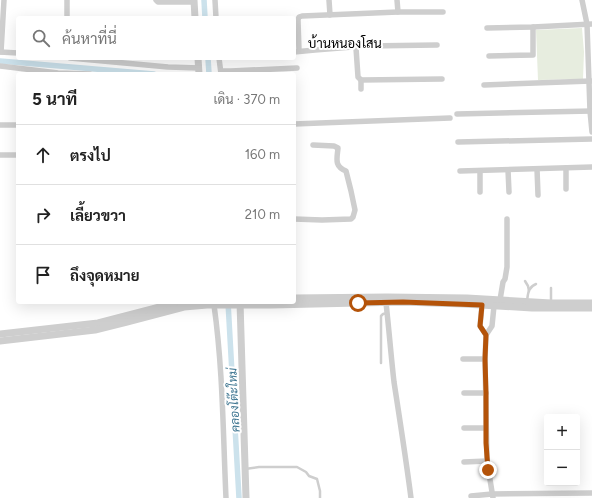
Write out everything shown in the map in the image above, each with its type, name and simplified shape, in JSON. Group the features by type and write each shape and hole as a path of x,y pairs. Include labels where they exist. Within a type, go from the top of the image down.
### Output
{"street":[{"path":"4,0 0,52 16,53"},
{"path":"67,0 67,16"},
{"path":"156,0 164,3 194,1 195,16"},
{"path":"215,0 216,16"},
{"path":"329,0 330,15"},
{"path":"397,0 398,12"},
{"path":"582,0 589,24 592,132"},
{"path":"437,45 373,46 297,52 296,30 299,17 302,16 398,12 443,12"},
{"path":"487,28 589,24"},
{"path":"489,56 533,54 533,27"},
{"path":"356,48 358,77 361,80 362,89"},
{"path":"92,60 199,71 198,60"},
{"path":"220,60 221,72 297,68"},
{"path":"0,66 50,72"},
{"path":"361,80 442,79"},
{"path":"484,85 590,81"},
{"path":"458,114 591,111"},
{"path":"296,124 450,118"},
{"path":"0,125 16,125"},
{"path":"458,142 592,139"},
{"path":"296,218 322,220 351,219 355,210 346,171 338,165 338,148 334,146 313,146"},
{"path":"0,155 16,155"},
{"path":"460,171 592,167"},
{"path":"566,168 566,189"},
{"path":"537,169 538,195"},
{"path":"508,170 509,192"},
{"path":"480,171 480,192"},
{"path":"500,300 507,267 506,219"},
{"path":"296,298 460,298 551,303 592,303"},
{"path":"296,304 403,302 532,308 592,308"},
{"path":"386,303 394,375 411,498"},
{"path":"0,334 98,323 171,304"},
{"path":"215,304 222,396 226,498"},
{"path":"0,341 95,330 184,307 215,304 240,304 246,498"},
{"path":"482,305 480,326 486,335"},
{"path":"492,496 487,461 485,359 486,335 492,326 494,306"},
{"path":"463,359 485,359"},
{"path":"464,393 486,393"},
{"path":"464,428 486,428"},
{"path":"464,462 487,461"},
{"path":"471,496 561,496 592,493"}],"lane":[{"path":"524,280 529,291 527,302"},
{"path":"529,291 530,288 536,284"},
{"path":"551,303 552,288"},
{"path":"381,363 381,316 387,313"},
{"path":"245,470 259,467 297,467 306,472 309,476 317,479 320,498"}],"shaded area":[{"path":"582,28 584,52 583,79 538,80 536,30"}],"waterway":[{"name":"คลองโต๊ะใหม่","path":"204,0 205,16"},
{"name":"คลองโต๊ะใหม่","path":"208,60 209,72"},
{"path":"0,61 130,72"},
{"name":"คลองโต๊ะใหม่","path":"228,304 239,498"}],"district":[{"name":"บ้านหนองโสน","path":"345,43"}],"route":[{"path":"358,303 403,302 482,305 480,326 486,335 486,443 488,470"}]}
